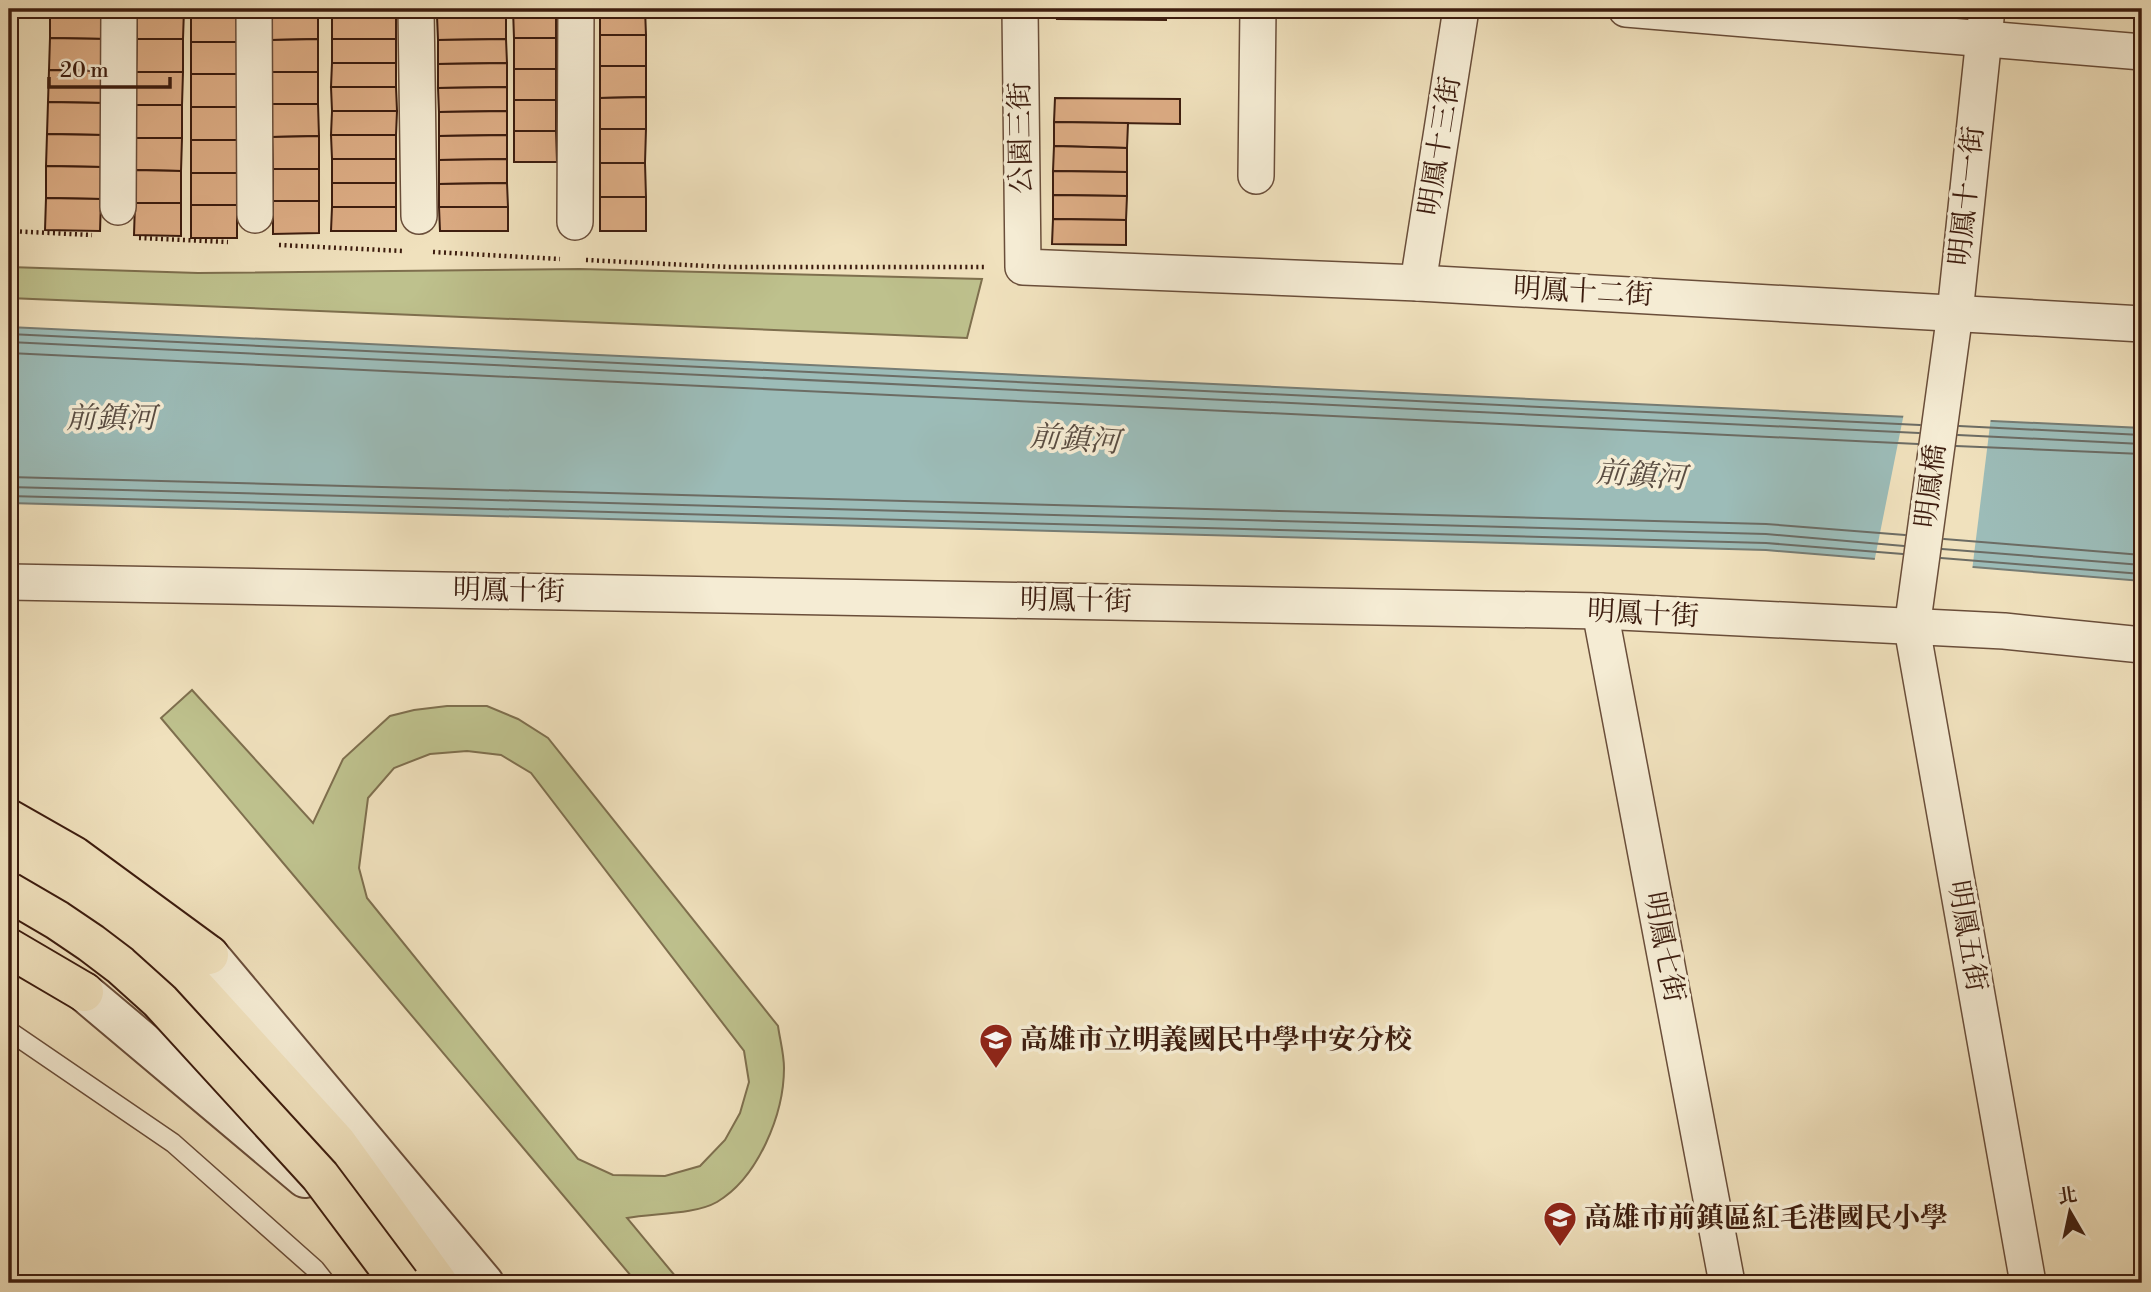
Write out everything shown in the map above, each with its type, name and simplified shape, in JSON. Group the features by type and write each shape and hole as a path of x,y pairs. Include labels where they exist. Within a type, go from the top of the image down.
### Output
{"highway":[{"path":"9,819 74,856 209,955"},
{"path":"9,855 95,904 158,946 337,1143 438,1283"},
{"path":"9,891 91,943 160,1001 320,1176 400,1283"},
{"path":"9,948 84,992"}],"street":[{"path":"119,227 120,9"},
{"path":"254,9 263,230"},
{"path":"416,9 419,216"},
{"path":"575,222 576,9"},
{"name":"公園三街","path":"1020,9 1023,267"},
{"path":"1256,176 1258,9"},
{"name":"明鳳十三街","path":"1418,283 1461,9"},
{"path":"1626,9 1985,23 2142,52"},
{"name":"明鳳十一街","path":"1944,383 1955,313 1985,23"},
{"name":"明鳳十二街","path":"1023,267 1418,283 2142,324"},
{"name":"明鳳橋","path":"1917,589 1944,383"},
{"name":"明鳳十街","path":"9,582 1600,611 2004,631 2142,645"},
{"name":"明鳳五街","path":"1917,589 1912,628 2028,1283"},
{"name":"明鳳七街","path":"1600,611 1727,1283"},
{"path":"209,955 484,1283"},
{"path":"84,992 373,1236 416,1283"}],"lane":[{"path":"9,1031 173,1143 315,1269 326,1283"}],"path":[{"path":"9,231 119,227 230,242"},
{"path":"263,230 410,251"},
{"path":"424,252 562,259"},
{"path":"576,260 728,267 1023,267"}],"green space":[{"path":"9,267 198,273 580,269 982,279 967,338 9,298"},
{"path":"192,690 313,823 343,759 390,716 447,706 487,706 518,719 548,738 778,1026 784,1068 779,1105 766,1143 745,1177 732,1191 708,1206 627,1218 681,1283 637,1283 161,718","holes":["467,751 501,755 531,773 744,1051 749,1082 740,1113 725,1140 700,1166 665,1176 613,1175 578,1159 367,898 359,868 368,798 394,768 430,754"]}],"water":[{"name":"前鎮河","path":"9,327 2142,428 2142,581 1766,550 9,503"}],"pier":[{"path":"1904,413 1991,417 1972,571 1874,563"}],"building":[{"path":"50,9 106,9 106,39 50,38"},
{"path":"137,9 184,9 183,39 137,39"},
{"path":"191,9 238,9 237,42 191,42"},
{"path":"272,9 318,9 318,39 272,40"},
{"path":"332,9 396,9 396,15 332,15"},
{"path":"437,9 506,9 506,15 437,16"},
{"path":"513,9 556,9 556,38 514,38"},
{"path":"600,9 645,9 646,35 600,35"},
{"path":"1058,9 1166,9 1166,20 1057,19"},
{"path":"332,15 396,15 396,39 332,39"},
{"path":"506,15 506,39 438,40 437,16"},
{"path":"600,35 646,35 646,66 600,66"},
{"path":"50,38 106,39 104,71 49,70"},
{"path":"514,38 556,38 556,69 514,69"},
{"path":"137,39 183,39 183,72 136,72"},
{"path":"318,39 318,72 272,72 272,40"},
{"path":"332,39 396,39 396,63 332,63"},
{"path":"506,39 507,63 438,64 438,40"},
{"path":"191,42 237,42 237,74 191,74"},
{"path":"332,63 396,63 396,87 331,87"},
{"path":"507,63 507,87 438,88 438,64"},
{"path":"600,66 646,66 646,97 600,98"},
{"path":"514,69 556,69 556,100 514,100"},
{"path":"49,70 104,71 104,103 48,102"},
{"path":"136,72 183,72 182,105 136,105"},
{"path":"272,72 318,72 318,104 272,104"},
{"path":"191,74 237,74 238,107 191,107"},
{"path":"331,87 396,87 397,111 332,111"},
{"path":"507,87 507,111 439,112 438,88"},
{"path":"646,97 646,129 600,129 600,98"},
{"path":"1055,98 1180,99 1180,124 1054,122"},
{"path":"514,100 556,100 556,131 514,131"},
{"path":"48,102 104,103 103,135 47,134"},
{"path":"272,104 318,104 319,136 272,137"},
{"path":"136,105 182,105 182,138 136,138"},
{"path":"191,107 238,107 237,140 191,140"},
{"path":"332,111 397,111 396,135 331,135"},
{"path":"507,111 507,135 439,136 439,112"},
{"path":"1054,122 1128,123 1127,148 1054,146"},
{"path":"600,129 646,129 645,163 600,163"},
{"path":"514,131 556,131 557,162 514,162"},
{"path":"47,134 103,135 102,167 46,166"},
{"path":"331,135 396,135 396,159 332,159"},
{"path":"507,135 507,159 439,160 439,136"},
{"path":"319,136 319,169 273,169 272,137"},
{"path":"136,138 182,138 181,171 135,170"},
{"path":"191,140 237,140 237,173 191,173"},
{"path":"1054,146 1127,148 1127,172 1053,171"},
{"path":"332,159 396,159 396,183 332,183"},
{"path":"507,159 507,183 439,184 439,160"},
{"path":"600,163 645,163 646,197 600,197"},
{"path":"46,166 102,167 101,199 46,198"},
{"path":"273,169 319,169 319,201 273,201"},
{"path":"135,170 181,171 181,203 135,203"},
{"path":"1053,171 1127,172 1127,196 1053,195"},
{"path":"191,173 237,173 237,205 191,205"},
{"path":"332,183 396,183 396,207 332,207"},
{"path":"507,183 508,207 439,207 439,184"},
{"path":"1053,195 1127,196 1126,220 1053,219"},
{"path":"600,197 646,197 646,231 600,231"},
{"path":"46,198 101,199 100,231 45,230"},
{"path":"273,201 319,201 319,233 273,234"},
{"path":"135,203 181,203 181,236 134,235"},
{"path":"191,205 237,205 237,238 191,238"},
{"path":"332,207 396,207 396,231 331,231"},
{"path":"439,207 508,207 508,231 440,231"},
{"path":"1053,219 1126,220 1126,245 1052,244"}],"place":[{"name":"高雄市立明義國民中學中安分校","path":"996,1070"},
{"name":"高雄市前鎮區紅毛港國民小學","path":"1560,1248"}]}
